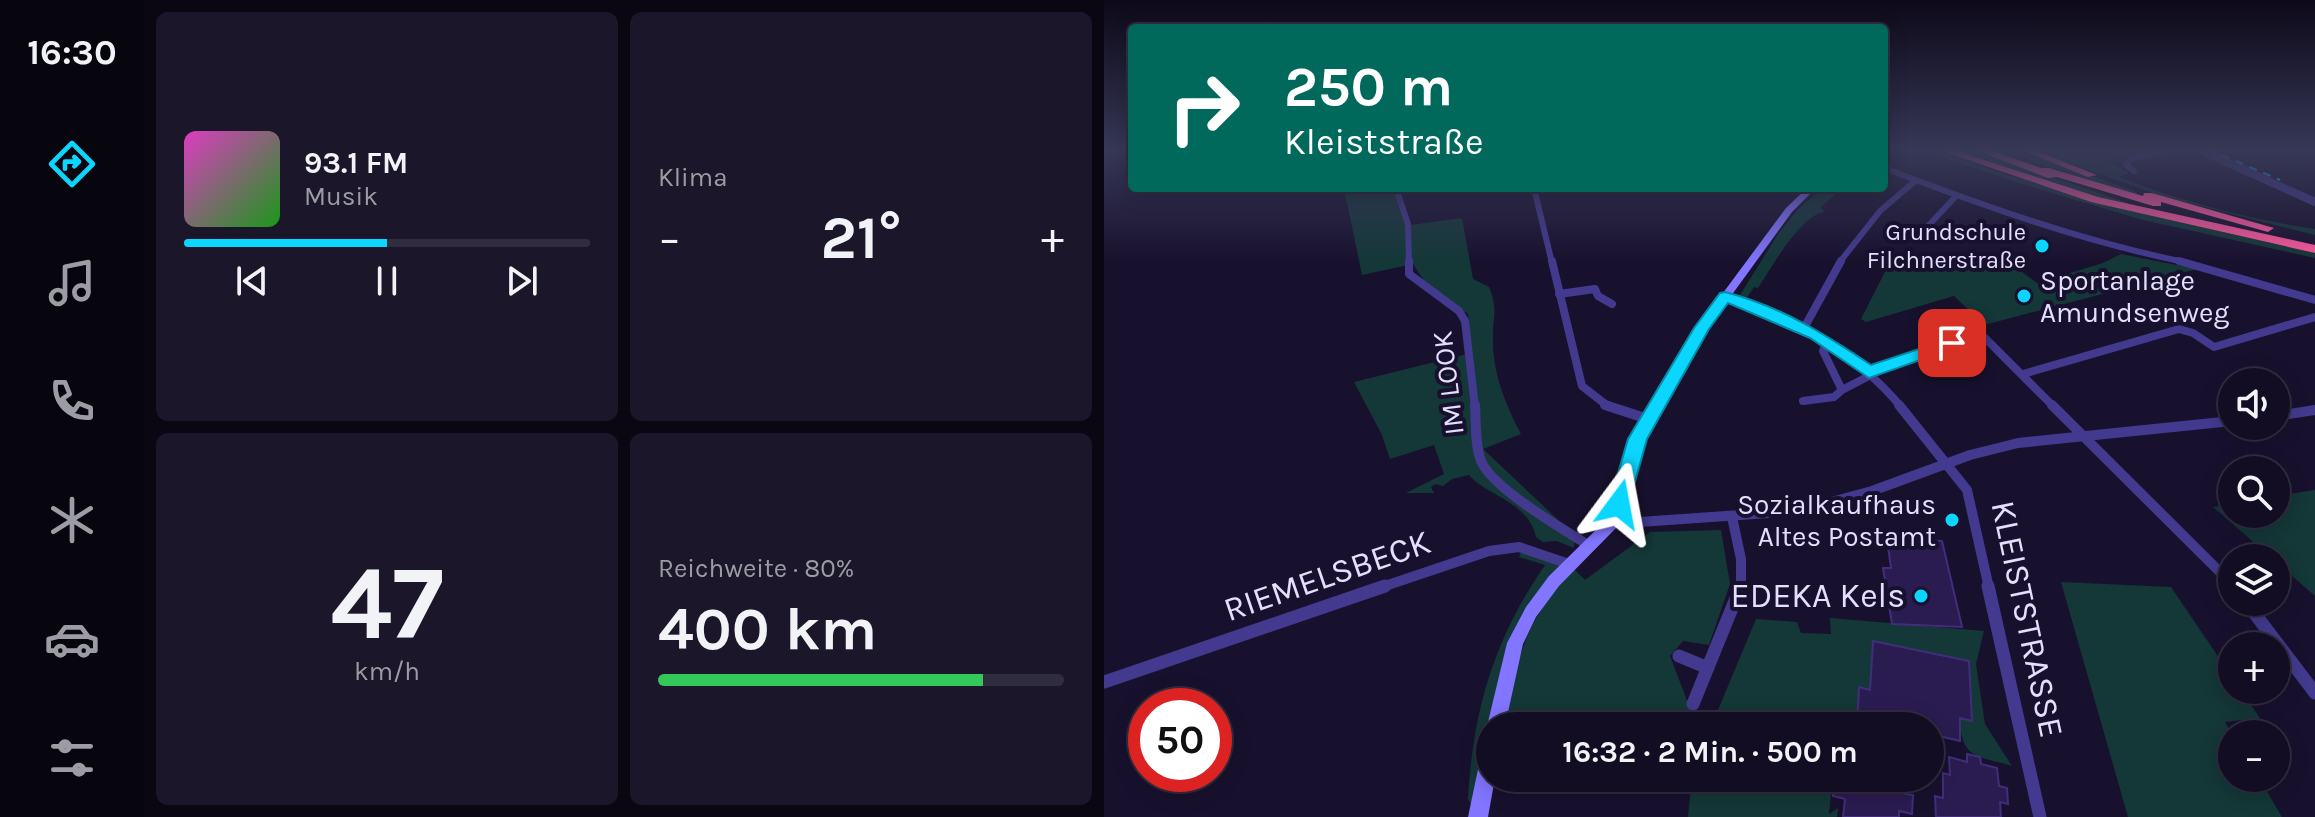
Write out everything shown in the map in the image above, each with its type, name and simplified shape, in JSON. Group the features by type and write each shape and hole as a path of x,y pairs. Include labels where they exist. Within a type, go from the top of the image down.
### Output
{"highway":[{"path":"2056,187 2095,200 2315,249"},
{"path":"2088,187 2315,249"},
{"path":"2096,187 2315,238"},
{"path":"2128,187 2278,231"}],"main road":[{"path":"1499,712 1515,643 1531,612 1569,564 1611,524 1631,455 1648,419 1702,328 1789,210 1808,192"},
{"path":"1478,817 1483,792"}],"street":[{"path":"1804,328 1831,274 1853,241 1876,214 1908,187"},
{"path":"1932,187 2112,246 2208,267 2315,300"},
{"path":"2283,187 2315,202"},
{"name":"IM LOOK","path":"1397,192 1408,224 1409,274 1459,311 1465,321 1481,461 1490,473 1526,503 1590,546"},
{"path":"1535,192 1582,386 1596,402 1621,413 1648,419"},
{"path":"1915,240 1956,196"},
{"path":"1559,294 1595,289 1598,296 1612,304"},
{"name":"KLEISTSTRASSE","path":"1725,296 1804,328 1869,372 1947,462 1972,501 2040,817"},
{"path":"2023,374 2179,329 2185,329 2214,347 2315,317"},
{"path":"1803,401 1834,397 1869,372 1981,334 2218,570"},
{"path":"1827,341 1823,351 1842,390"},
{"path":"2290,414 2315,410"},
{"path":"1611,524 1732,517 1819,506 1899,482 1947,462 2018,443 2218,422"},
{"path":"1693,704 1741,592 1741,559 1732,517"},
{"name":"RIEMELSBECK","path":"1104,682 1480,554 1519,547 1569,564"},
{"path":"2257,616 2315,693"},
{"path":"1679,656 1708,668"}],"green space":[{"path":"2033,187 2050,187 2123,208 2315,253 2315,258 2143,220"},
{"path":"2057,187 2081,187 2128,203 2128,207"},
{"path":"2110,187 2137,192 2134,195"},
{"path":"2136,187 2146,187 2216,209 2315,229 2315,235 2161,196"},
{"path":"1345,192 1396,192 1410,225 1462,218 1473,279 1489,287 1492,295 1497,375 1521,434 1483,449 1570,531 1575,541 1574,548 1557,541 1543,542 1536,537 1525,515 1469,475 1452,479 1443,486 1435,484 1431,487 1434,493 1406,493 1444,474 1434,445 1390,459 1382,435 1354,382 1471,353 1468,314 1429,288 1413,264 1362,275"},
{"path":"1818,192 1838,192 1821,207 1824,212 1796,232 1758,288 1754,287 1746,299 1740,295 1778,234 1798,209"},
{"name":"Sportanlage Amundsenweg","path":"2121,254 2197,269 1984,325 1954,296 1866,322 1861,319 1892,258 1927,266 1930,272 2000,256 2037,283 2103,263"},
{"path":"2315,490 2315,596 2290,574 2290,544 2256,544 2237,528 2290,528 2290,494"},
{"path":"1721,530 1730,584 1709,645 1683,641 1670,656 1688,703 1700,712 1506,712 1525,642 1557,588 1574,569 1585,580 1650,532"},
{"path":"1521,552 1562,566 1539,593 1492,712 1480,712 1489,676 1512,620 1545,565 1519,557"},
{"path":"2061,582 2171,587 2218,656 2218,704 2250,704 2260,718 2218,720 2218,792 2267,792 2282,817 2128,817"},
{"path":"1830,618 1984,631 1976,664 1985,724 2012,766 1973,754 1961,732 1960,718 1969,720 1873,641 1870,690 1859,688 1858,712 1717,712 1756,619 1797,622 1801,633 1831,634"},
{"path":"1476,730 1476,782 1471,804 1468,799"},
{"path":"1690,792 1832,792 1829,814 1838,808 1837,817 1688,817"}],"building":[{"path":"1599,502 1607,505 1602,520 1593,528 1583,524"},
{"name":"EDEKA Kels","path":"1887,539 1942,541 1962,627 1892,624 1883,568 1891,568"},
{"path":"1873,641 1969,661 1972,721 1960,718 1960,741 1944,737 1944,712 1858,712 1859,687 1870,690"},
{"path":"1967,754 1980,757 1981,764 1997,768 1999,786 2007,788 2008,804 2000,802 2001,817 1936,817 1935,796 1943,798 1944,773 1950,775 1949,757 1967,762"},
{"path":"1833,792 1902,792 1913,795 1912,814 1899,811 1899,817 1843,817 1845,799 1833,796"}],"place":[{"name":"Grundschule Filchnerstraße","path":"2042,246"},
{"name":"Sportanlage Amundsenweg","path":"2024,296"},
{"name":"Sozialkaufhaus Altes Postamt","path":"1952,520"},
{"name":"EDEKA Kels","path":"1921,596"}],"route":[{"path":"1619,504 1631,455 1648,419 1702,328 1725,296 1760,308 1815,334 1869,372 1952,343"}]}
